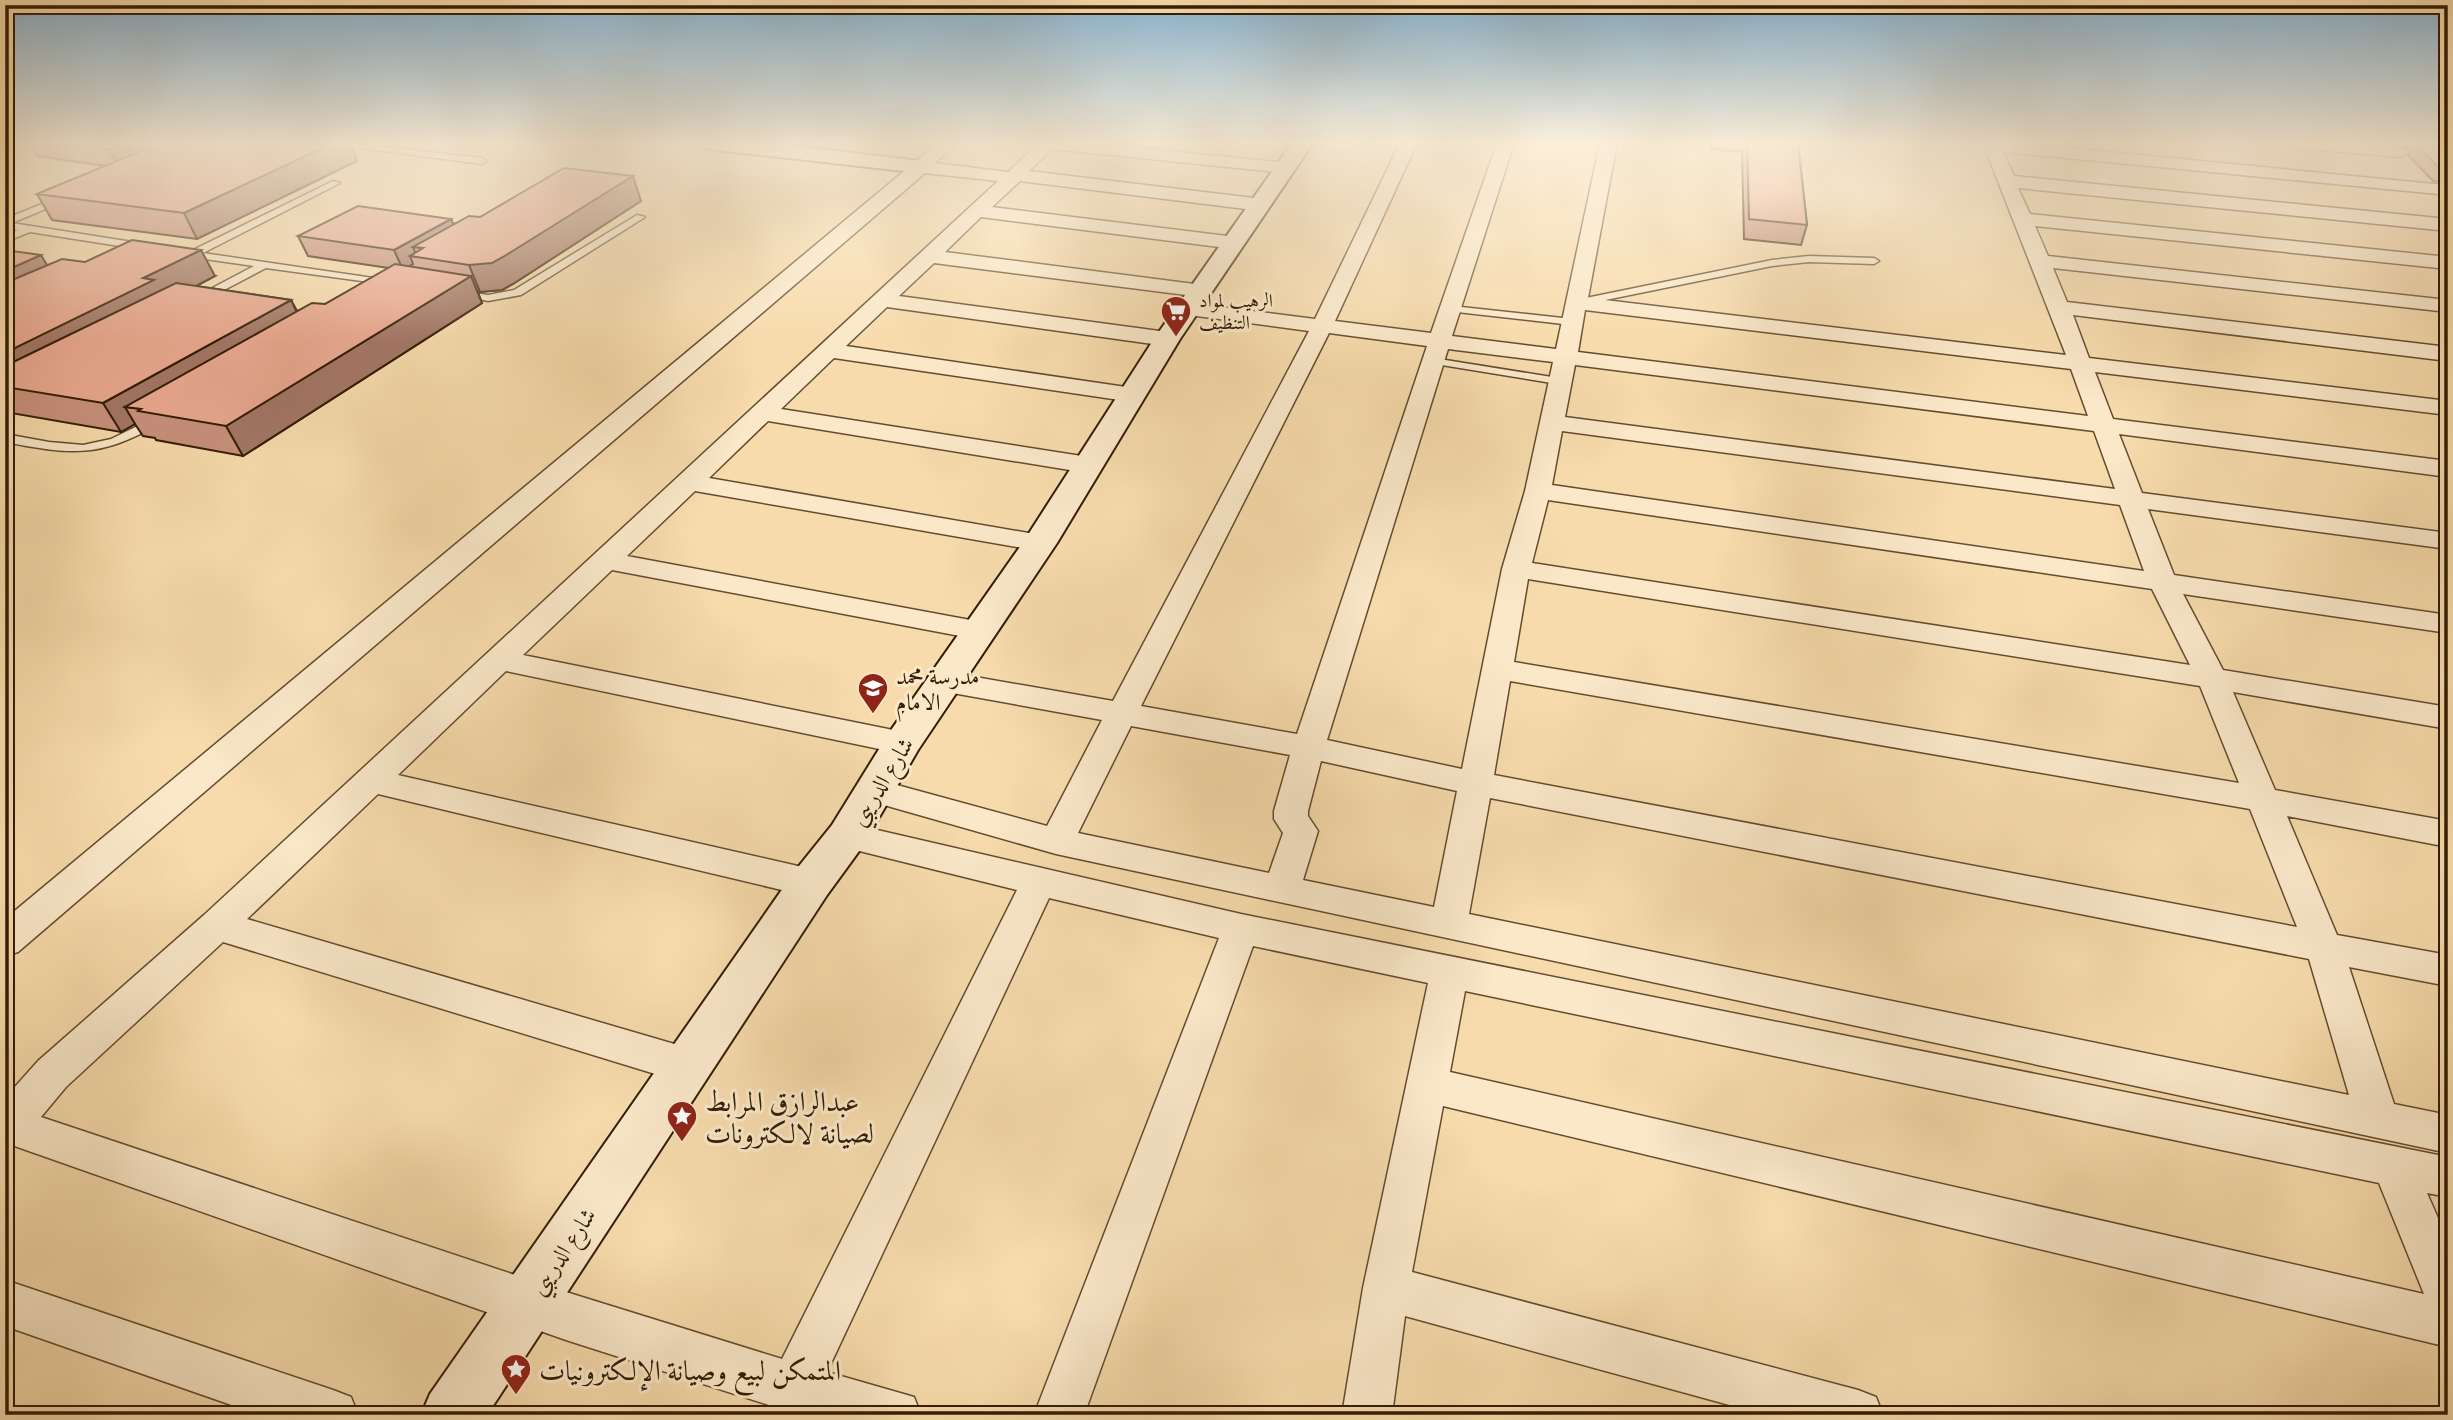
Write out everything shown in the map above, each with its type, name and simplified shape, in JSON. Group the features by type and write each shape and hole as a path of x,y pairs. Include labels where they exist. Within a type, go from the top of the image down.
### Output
{"street":[{"path":"5,941 871,209"},
{"name":"شارع الدريبي","path":"451,1415 811,883 847,836 903,743 1040,543 1186,313 1259,209"},
{"path":"1056,841 1124,714 1322,326 1378,209"},
{"path":"1282,890 1301,831 1291,819 1291,811 1309,747 1436,351 1485,209"},
{"path":"1449,924 1516,569 1538,491 1595,209"},
{"path":"2019,209 2059,307 2162,581 2212,678 2323,947 2377,1117"},
{"path":"2290,209 2448,225"},
{"path":"896,1415 794,1388 527,1303 21,1129 17,1115 52,1073 217,925 977,211 1235,243"},
{"path":"2023,219 2448,263"},
{"path":"929,256 1186,313"},
{"path":"2040,261 2448,306"},
{"path":"883,299 1186,313 1322,326 1436,351 1561,369 2102,425 2448,469"},
{"path":"2059,307 2448,354"},
{"path":"1574,312 2080,363 2448,408"},
{"path":"828,350 1133,395"},
{"path":"761,413 1088,465"},
{"path":"1550,422 2448,541"},
{"path":"688,482 1040,543"},
{"path":"1538,491 2448,624"},
{"path":"605,560 981,631"},
{"path":"1516,569 2212,678 2448,718"},
{"path":"499,660 903,743"},
{"path":"1497,669 2260,799 2448,834"},
{"path":"947,682 1309,747 1474,783 2448,971"},
{"path":"370,780 811,883"},
{"path":"875,791 1056,841 2448,1134"},
{"path":"847,836 1241,929 2448,1177"},
{"path":"794,1388 1038,883"},
{"path":"217,925 688,1066"},
{"path":"1059,1415 1241,929"},
{"path":"1367,1415 1386,1288 1449,973"},
{"path":"1425,1084 2448,1323"},
{"path":"2393,1165 2448,1296"},
{"path":"1386,1288 1858,1415"},
{"path":"5,1303 333,1415"}],"lane":[{"path":"5,224 40,209"},
{"path":"193,254 283,209"},
{"path":"453,293 488,298 517,293 640,217"},
{"path":"5,224 153,248 123,258"},
{"path":"5,239 29,229"},
{"path":"170,250 393,284"},
{"path":"1452,309 1574,312 1661,285 1724,275 1772,263 1810,259 1874,261"},
{"path":"190,303 264,265"},
{"path":"382,291 405,277"},
{"path":"5,438 78,450 99,448 120,441 171,412"}],"building":[{"path":"155,209 192,209 184,213"},
{"path":"351,209 381,209 451,219 394,250 298,236"},
{"path":"493,209 580,209 492,263 469,265 410,256 423,248 413,247 469,216 480,217"},
{"path":"1749,209 1805,209 1807,225 1749,219"},
{"path":"132,240 201,250 143,278 154,280 5,353 5,283 62,259 85,262"},
{"path":"5,250 41,255 5,271"},
{"path":"395,264 471,276 226,426 125,407 312,303 325,304"},
{"path":"176,283 291,300 103,403 5,387 5,366"}],"place":[{"name":"الرهيب لمواد التنظيف","path":"1176,338"},
{"name":"مدرسة محمد الامام","path":"873,715"},
{"name":"عبدالرازق المرابط لصيانة لالكترونات","path":"682,1143"},
{"name":"المتمكن لبيع وصيانة الإلكترونيات","path":"516,1396"}]}
